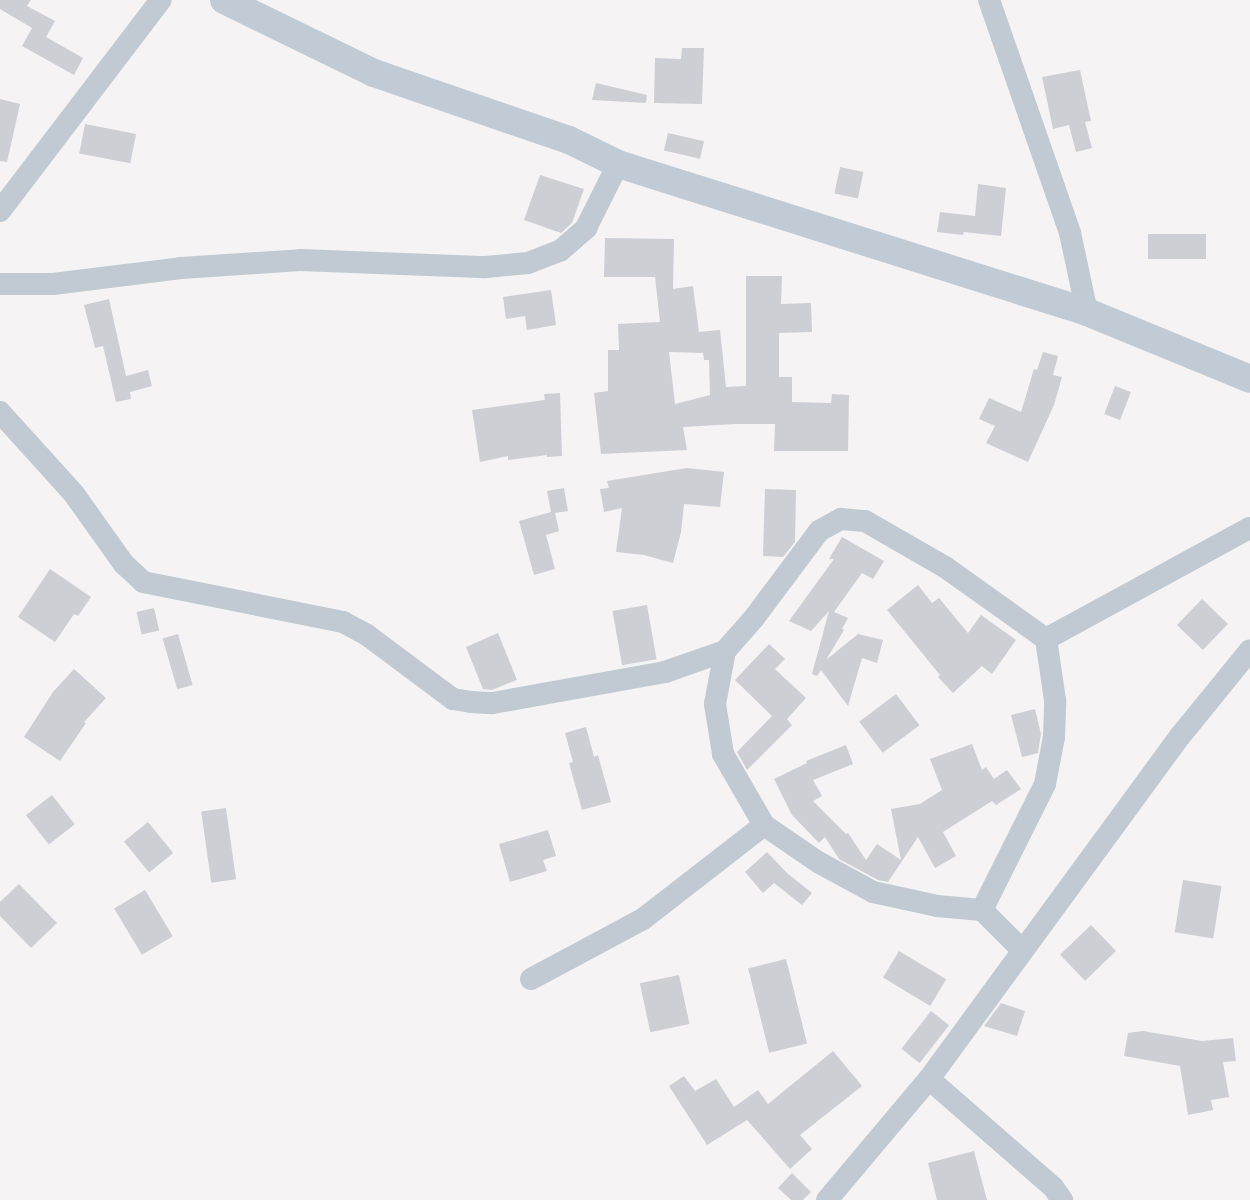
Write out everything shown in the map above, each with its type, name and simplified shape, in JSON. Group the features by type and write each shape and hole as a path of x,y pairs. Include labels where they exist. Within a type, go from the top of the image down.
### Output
{"main road":[{"path":"224,0 374,73 569,140 618,164 1087,312 1250,379"}],"street":[{"path":"0,211 161,0"},
{"path":"989,0 1070,233 1087,312"},
{"path":"0,284 53,284 181,268 300,260 486,267 528,263 560,251 586,228 618,164"},
{"path":"0,412 74,494 124,564 143,582 343,622 367,635 453,699 493,703 665,672 725,651"},
{"path":"982,910 1045,784 1054,737 1055,700 1046,639 945,567 865,521 841,519 819,531 760,610 725,651 715,704 723,754 764,825 818,862 873,892 938,906 982,910 1022,950"},
{"path":"1046,639 1250,528"},
{"path":"827,1200 929,1079 1181,734 1250,650"},
{"path":"531,979 642,919 764,825"},
{"path":"929,1079 1053,1186 1062,1200"}],"building":[{"path":"0,0 31,0 27,6 55,21 46,37 83,58 74,75 22,46 32,28 0,9"},
{"path":"682,48 704,48 702,104 654,103 655,58 681,59"},
{"path":"1080,70 1091,121 1085,122 1092,148 1076,152 1069,125 1053,129 1042,77"},
{"path":"596,83 647,95 646,103 592,100"},
{"path":"0,99 20,104 7,162 0,161"},
{"path":"85,124 136,134 130,163 79,153"},
{"path":"668,133 704,141 700,159 664,151"},
{"path":"840,167 863,172 858,198 834,193"},
{"path":"540,175 584,189 572,223 561,233 524,220"},
{"path":"978,184 1006,188 1001,236 964,232 963,235 937,232 940,212 975,216"},
{"path":"1148,234 1206,234 1206,259 1148,259"},
{"path":"605,238 674,239 673,289 693,286 699,332 720,330 726,387 746,386 746,276 782,276 781,304 811,303 812,332 779,333 779,377 792,377 792,402 831,403 832,394 849,395 848,451 774,451 775,424 736,424 683,427 687,450 601,454 594,393 608,391 608,350 619,350 618,324 660,322 655,277 604,277","holes":["669,352 703,353 704,360 709,360 710,395 675,404"]},
{"path":"551,290 556,325 527,330 525,316 506,319 503,297"},
{"path":"109,299 126,376 148,370 152,386 130,392 131,399 116,402 103,346 95,348 84,305"},
{"path":"1043,352 1058,356 1053,375 1062,377 1054,405 1028,462 986,443 995,426 979,419 989,398 1021,412 1034,369 1037,370"},
{"path":"1115,386 1131,392 1120,420 1104,414"},
{"path":"560,393 562,456 547,457 547,455 508,460 508,456 480,462 472,410 545,400 544,394"},
{"path":"687,468 724,472 720,507 684,504 681,532 673,563 644,555 616,552 622,508 604,512 600,489 609,488 607,481"},
{"path":"564,488 568,511 555,513 559,531 546,535 555,569 534,575 519,521 551,512 547,491"},
{"path":"765,489 796,490 795,542 783,557 763,556"},
{"path":"842,537 884,561 873,579 862,573 834,612 848,618 842,629 844,630 826,660 858,634 883,640 877,663 862,658 848,706 821,670 817,676 812,674 829,611 811,631 789,621 834,559 829,559"},
{"path":"50,569 91,597 78,616 74,614 55,642 18,617"},
{"path":"918,585 932,603 939,598 968,633 981,615 1016,640 992,674 982,666 953,693 938,677 940,675 887,610"},
{"path":"1202,599 1228,624 1203,650 1177,625"},
{"path":"647,605 657,659 622,665 613,611"},
{"path":"154,608 159,630 142,634 136,612"},
{"path":"498,633 517,680 492,690 483,689 466,647"},
{"path":"178,634 193,685 177,689 163,638"},
{"path":"769,644 785,659 775,669 806,698 787,719 792,725 747,770 737,752 772,716 735,680"},
{"path":"74,669 106,698 84,722 86,723 60,761 24,737 53,692"},
{"path":"896,694 919,725 883,753 859,722"},
{"path":"1035,709 1041,734 1038,753 1022,757 1011,715"},
{"path":"586,727 594,757 598,755 611,802 582,810 569,763 573,762 565,733"},
{"path":"972,744 982,770 986,767 994,779 1007,770 1021,789 996,805 992,801 943,832 956,856 935,868 918,837 888,882 878,880 839,859 825,837 819,843 792,815 774,779 807,763 806,761 846,745 853,764 813,780 822,796 813,801 846,834 848,833 866,860 877,844 901,860 891,809 920,804 942,790 930,759"},
{"path":"52,795 75,824 49,844 26,815"},
{"path":"226,808 236,879 211,883 201,811"},
{"path":"148,822 173,853 149,873 124,842"},
{"path":"548,830 556,856 543,860 547,871 510,882 499,844"},
{"path":"767,852 787,873 812,893 802,905 774,883 763,893 745,872"},
{"path":"1183,880 1222,886 1213,938 1175,932"},
{"path":"19,884 57,923 31,948 0,916 0,902"},
{"path":"145,890 173,936 142,955 114,909"},
{"path":"1091,925 1116,951 1085,981 1060,955"},
{"path":"899,951 946,979 930,1006 883,978"},
{"path":"786,959 807,1043 769,1053 748,968"},
{"path":"679,975 689,1024 650,1032 640,983"},
{"path":"1001,1003 1025,1011 1017,1036 984,1026"},
{"path":"931,1011 949,1025 920,1063 901,1049"},
{"path":"1143,1031 1202,1041 1233,1038 1236,1061 1223,1062 1229,1097 1211,1100 1213,1110 1188,1115 1180,1066 1124,1056 1128,1033"},
{"path":"833,1051 862,1086 800,1135 812,1149 790,1169 747,1120 707,1145 669,1086 684,1076 695,1091 716,1079 734,1107 758,1090 768,1104"},
{"path":"974,1151 987,1200 937,1200 928,1163"},
{"path":"792,1173 811,1192 803,1200 791,1200 778,1188"}]}
